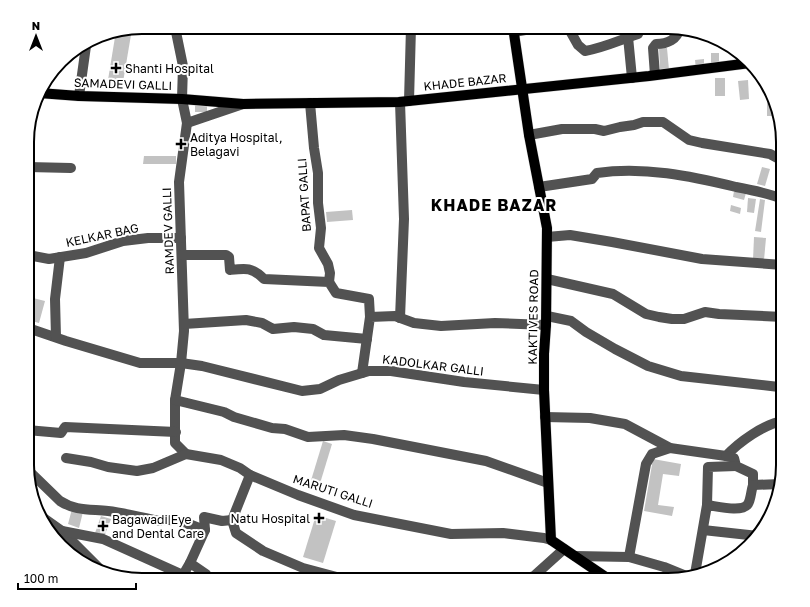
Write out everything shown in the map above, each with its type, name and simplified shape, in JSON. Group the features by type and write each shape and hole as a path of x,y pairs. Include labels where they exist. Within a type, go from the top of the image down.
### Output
{"main road":[{"name":"KAKTIVES ROAD","path":"515,34 529,135 547,228 544,390 551,540"},
{"name":"KHADE BAZAR","path":"182,99 243,104 405,101 632,78 742,64"},
{"name":"SAMADEVI GALLI","path":"45,93 182,99"},
{"path":"551,540 600,573"}],"street":[{"name":"RAMDEV GALLI","path":"176,34 183,66 182,99 187,123 180,182 184,324 181,363 175,400 176,432"},
{"path":"400,318 404,219 405,101 410,34"},
{"path":"572,34 578,45 585,51 597,49 638,34"},
{"path":"655,75 653,48 656,44 666,44 670,42 677,34"},
{"path":"628,37 632,78"},
{"path":"79,96 85,50"},
{"name":"BAPAT GALLI","path":"310,103 318,173 318,203 321,228 319,248 328,264 330,273 329,282"},
{"path":"187,123 243,104"},
{"path":"529,135 562,129 595,129 604,131 643,122 662,122 690,140 770,154 776,157"},
{"path":"34,167 71,168"},
{"path":"539,187 592,179 597,173 615,170 674,174 699,178 776,197"},
{"path":"547,237 570,235 702,259 776,264"},
{"name":"KELKAR BAG","path":"34,256 49,259 86,253 123,241 148,238 181,238"},
{"path":"182,255 226,255 229,257 230,270 248,268 258,273 264,279 329,282 336,293 369,299 370,318 362,373"},
{"path":"56,338 55,299 60,257"},
{"path":"547,279 613,294 646,314 666,318 684,319 705,312 776,317"},
{"path":"370,318 395,316 414,323 441,326 546,320 572,321 586,332 648,366 681,376 776,388"},
{"path":"184,324 246,320 262,323 273,329 294,327 313,329 324,335 367,340"},
{"name":"KADOLKAR GALLI","path":"34,330 140,363 181,363 202,366 302,391 320,389 339,380 369,371 391,371 464,382 544,390"},
{"path":"175,400 224,412 272,428 285,430 308,437 344,435 373,439 486,461 548,483"},
{"path":"545,417 590,418 624,424 670,448 734,458 736,466"},
{"path":"726,456 737,445 776,422"},
{"path":"34,431 60,433 65,427 176,432 175,443 186,454 153,468 137,472 66,458"},
{"path":"629,557 646,464 652,454 670,448"},
{"name":"MARUTI GALLI","path":"186,454 221,460 240,468 250,475 306,498 354,515 451,534 503,533 551,540"},
{"path":"696,569 707,505 708,467 736,466 753,474 753,485 749,500 747,505 743,508 707,505"},
{"path":"250,475 232,520 236,533 263,551 303,568 322,573"},
{"path":"35,476 66,505 86,510 108,511 160,522 167,519 180,521 205,530"},
{"path":"753,485 774,484"},
{"path":"184,573 205,530 204,517 222,521 232,520"},
{"path":"51,523 62,531 92,561"},
{"path":"703,530 750,535"},
{"path":"62,531 103,539 179,573"},
{"path":"537,573 564,549"},
{"path":"575,556 629,557 678,573"},
{"path":"190,563 205,573"}],"building":[{"path":"131,35 122,88 107,86 115,38"},
{"path":"659,48 667,48 669,70 660,70"},
{"path":"711,53 719,53 719,64 711,64"},
{"path":"704,59 704,69 696,70 695,60"},
{"path":"715,78 725,78 725,96 715,96"},
{"path":"748,80 749,99 740,100 738,81"},
{"path":"767,101 768,101 772,116 767,116"},
{"path":"195,105 207,105 207,112 195,112"},
{"path":"144,156 176,156 176,164 143,164"},
{"path":"762,167 770,169 765,186 757,184"},
{"path":"734,191 746,193 744,200 733,197"},
{"path":"748,198 756,199 754,213 747,212"},
{"path":"760,199 765,200 761,232 755,231"},
{"path":"731,205 741,208 740,214 730,211"},
{"path":"352,210 353,220 327,222 326,212"},
{"path":"754,237 766,238 764,260 753,260"},
{"path":"34,298 45,301 39,323 34,322"},
{"path":"323,441 332,444 318,490 309,487"},
{"path":"653,459 681,464 679,476 663,474 658,505 674,507 672,516 644,511"},
{"path":"72,509 83,512 79,528 68,524"},
{"path":"316,515 336,521 323,563 303,557"},
{"path":"101,516 111,519 104,537 95,533"}],"place":[{"name":"Shanti Hospital","path":"116,68"},
{"name":"Aditya Hospital, Belagavi","path":"181,144"},
{"name":"Natu Hospital","path":"319,518"},
{"name":"Bagawadi Eye and Dental Care","path":"103,526"}],"district":[{"name":"KHADE BAZAR","path":"494,205"}]}
